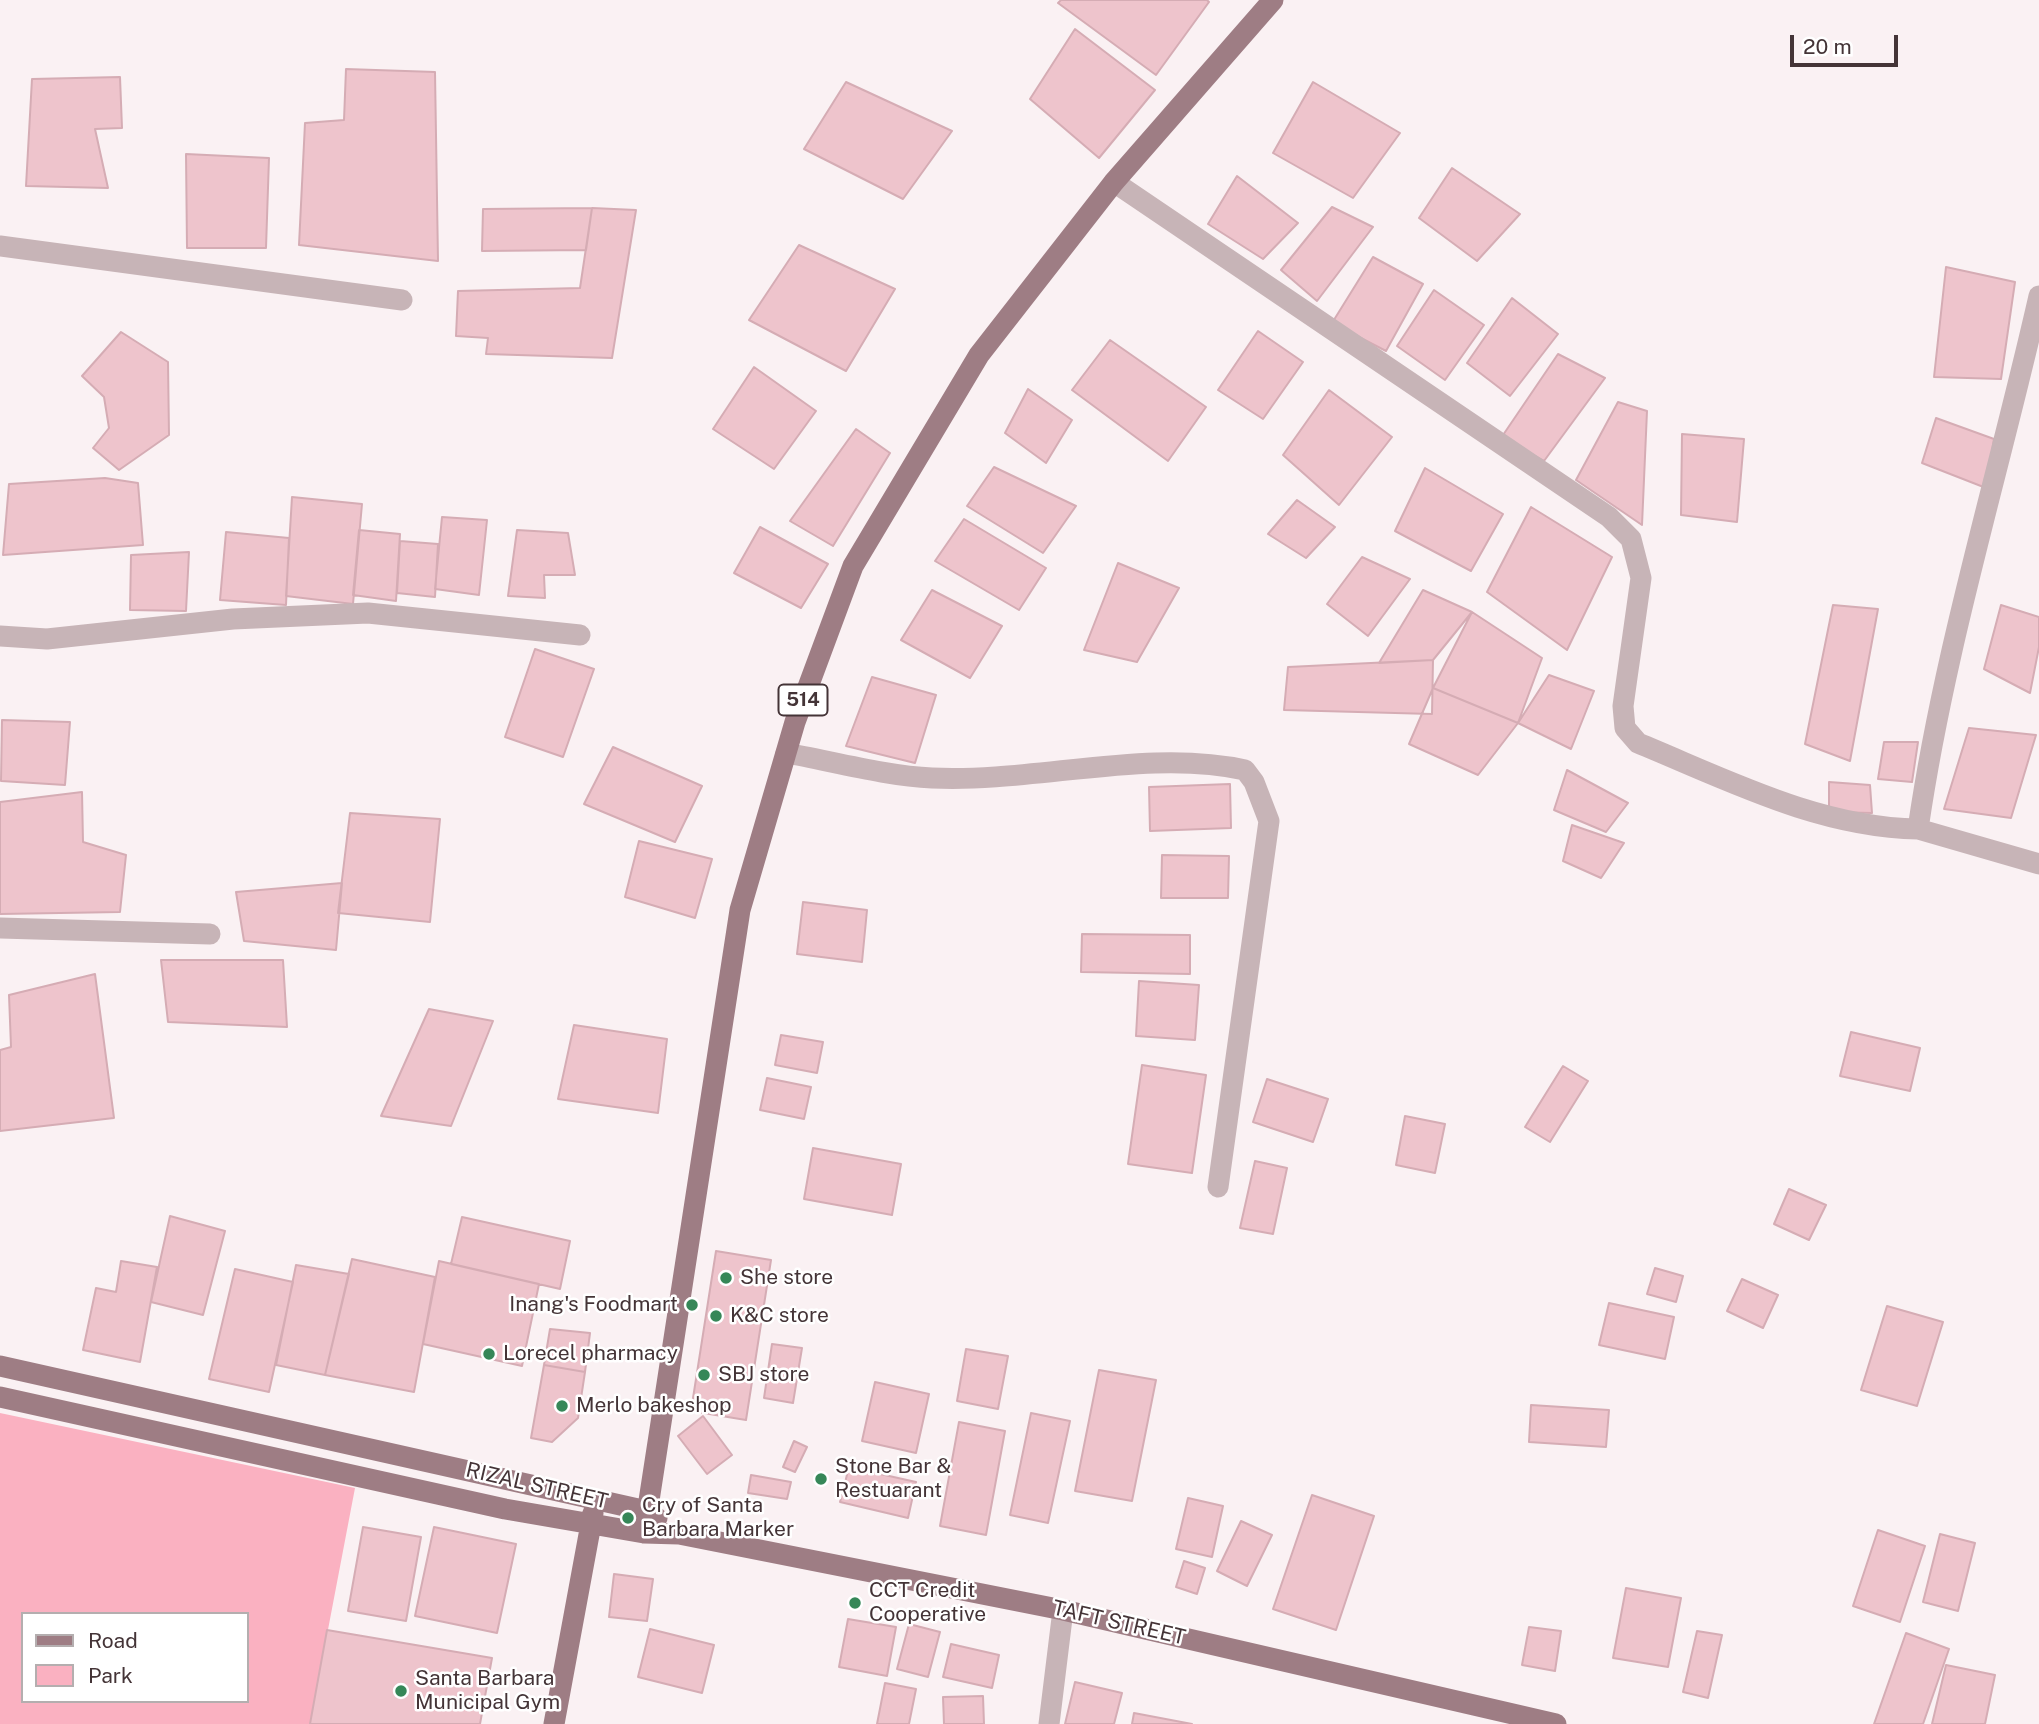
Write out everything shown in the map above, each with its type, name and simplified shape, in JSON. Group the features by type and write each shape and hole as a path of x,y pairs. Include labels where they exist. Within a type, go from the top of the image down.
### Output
{"main road":[{"name":"514","path":"644,1533 740,910 786,753 853,566 979,355 1114,182 1273,0"},
{"name":"RIZAL STREET","path":"0,1366 648,1511 679,1534"},
{"name":"RIZAL STREET","path":"0,1397 505,1509 644,1533 679,1534"},
{"path":"554,1724 596,1499"},
{"name":"TAFT STREET","path":"679,1534 1063,1610 1556,1724"}],"street":[{"path":"1114,182 1531,462 1609,517 1631,539 1641,578 1623,706 1625,728 1638,743 1808,813 1889,829 1918,829 2039,864"},
{"path":"0,246 402,300"},
{"path":"1918,829 1974,560 2011,422 2039,296"},
{"path":"0,636 47,639 233,619 368,613 580,635"},
{"path":"786,753 932,778 1163,763 1212,762 1245,770 1254,782 1269,821 1218,1187"},
{"path":"0,928 210,934"},
{"path":"1049,1724 1063,1610"}],"green space":[{"path":"0,1413 355,1488 310,1724 0,1724"}],"building":[{"path":"1061,0 1209,2 1156,75 1058,3"},
{"path":"1075,29 1155,90 1099,158 1030,99"},
{"path":"346,69 435,72 438,261 299,245 305,123 344,120"},
{"path":"120,77 122,128 95,129 108,188 26,186 32,79"},
{"path":"846,82 952,131 903,199 804,149"},
{"path":"1313,82 1400,133 1353,198 1273,153"},
{"path":"186,154 269,158 266,248 187,248"},
{"path":"1452,168 1520,214 1477,261 1419,218"},
{"path":"1237,176 1298,223 1263,259 1208,224"},
{"path":"1332,207 1373,227 1317,301 1281,270"},
{"path":"592,208 636,210 612,358 486,354 488,338 456,336 458,291 580,288"},
{"path":"592,208 586,250 482,251 483,209"},
{"path":"799,245 895,289 846,371 749,320"},
{"path":"1373,257 1423,284 1386,351 1332,323"},
{"path":"1946,267 2015,282 2001,379 1934,377"},
{"path":"1434,290 1484,325 1445,380 1397,346"},
{"path":"1512,298 1558,334 1510,396 1467,363"},
{"path":"1258,331 1303,362 1263,419 1218,390"},
{"path":"121,332 168,362 169,435 119,470 93,448 109,428 104,397 82,376"},
{"path":"1110,340 1206,407 1168,461 1072,390"},
{"path":"1558,354 1605,378 1544,461 1501,438"},
{"path":"754,367 816,411 774,469 713,429"},
{"path":"1028,389 1072,420 1046,463 1005,433"},
{"path":"1329,390 1392,437 1339,505 1283,455"},
{"path":"1618,402 1647,411 1642,525 1576,480"},
{"path":"1936,418 1994,439 1986,488 1922,463"},
{"path":"856,429 890,453 833,546 790,521"},
{"path":"1682,434 1744,439 1737,522 1681,515"},
{"path":"994,467 1076,506 1043,553 967,506"},
{"path":"1425,468 1503,514 1471,571 1395,531"},
{"path":"105,478 138,483 143,545 3,555 9,484"},
{"path":"292,497 362,504 353,604 286,596"},
{"path":"1297,500 1335,527 1306,558 1268,534"},
{"path":"1531,507 1612,557 1567,650 1487,592"},
{"path":"442,517 487,520 479,595 435,589"},
{"path":"964,519 1046,568 1019,610 935,561"},
{"path":"760,527 828,564 801,608 734,573"},
{"path":"359,530 400,534 396,601 353,595"},
{"path":"517,530 568,533 575,575 544,575 545,598 508,596"},
{"path":"226,532 289,538 286,605 220,600"},
{"path":"400,541 438,544 435,597 397,593"},
{"path":"189,552 186,611 130,610 131,555"},
{"path":"1362,557 1410,579 1368,636 1327,604"},
{"path":"1118,563 1179,588 1137,662 1084,650"},
{"path":"932,590 1002,626 970,678 901,640"},
{"path":"1423,590 1472,612 1433,660 1379,663"},
{"path":"1833,605 1878,609 1850,761 1805,744"},
{"path":"2001,605 2039,617 2039,647 2030,693 1984,669"},
{"path":"1472,612 1542,658 1518,723 1433,688"},
{"path":"535,649 594,669 563,757 505,737"},
{"path":"1433,660 1432,714 1284,710 1288,667"},
{"path":"1549,675 1594,691 1571,749 1518,723"},
{"path":"872,677 936,695 915,763 846,746"},
{"path":"1433,688 1518,723 1478,775 1409,744"},
{"path":"2,720 70,722 65,785 1,781"},
{"path":"1969,728 2036,735 2011,818 1944,809"},
{"path":"1884,742 1918,742 1912,782 1878,779"},
{"path":"613,747 702,786 675,842 584,804"},
{"path":"1567,770 1628,803 1606,832 1554,810"},
{"path":"1829,782 1870,785 1872,813 1829,812"},
{"path":"1230,784 1231,828 1150,831 1149,787"},
{"path":"82,792 83,842 126,855 120,912 0,914 0,802"},
{"path":"350,813 440,819 430,922 338,913"},
{"path":"1572,825 1624,843 1601,878 1563,861"},
{"path":"639,841 712,859 695,918 625,897"},
{"path":"1162,855 1229,856 1228,898 1161,898"},
{"path":"342,883 336,950 244,941 236,892"},
{"path":"803,902 867,910 862,962 797,954"},
{"path":"1082,934 1190,935 1190,974 1081,972"},
{"path":"161,960 283,960 287,1027 168,1022"},
{"path":"95,974 114,1118 0,1131 0,1050 11,1047 9,995"},
{"path":"1139,981 1199,985 1195,1040 1136,1036"},
{"path":"429,1009 493,1021 451,1126 381,1116"},
{"path":"574,1025 667,1039 658,1113 558,1099"},
{"path":"1851,1032 1920,1048 1910,1091 1840,1076"},
{"path":"781,1035 823,1042 817,1073 775,1065"},
{"path":"1142,1065 1206,1075 1192,1173 1128,1164"},
{"path":"1563,1066 1588,1081 1550,1142 1525,1127"},
{"path":"767,1078 811,1087 804,1119 760,1110"},
{"path":"1267,1079 1328,1099 1313,1142 1253,1122"},
{"path":"1405,1116 1445,1124 1435,1173 1396,1165"},
{"path":"813,1148 901,1164 892,1215 804,1199"},
{"path":"1255,1161 1287,1168 1273,1234 1240,1228"},
{"path":"1789,1189 1826,1205 1809,1240 1774,1224"},
{"path":"170,1216 225,1231 203,1315 151,1302"},
{"path":"462,1217 570,1241 560,1289 451,1264"},
{"path":"716,1251 771,1260 746,1420 691,1411"},
{"path":"352,1259 435,1277 414,1392 325,1375"},
{"path":"121,1261 157,1267 140,1362 83,1350 96,1288 116,1292"},
{"path":"439,1261 539,1284 522,1366 423,1344"},
{"path":"296,1265 349,1274 325,1375 276,1365"},
{"path":"1655,1268 1683,1276 1676,1302 1647,1294"},
{"path":"235,1269 293,1282 269,1392 209,1379"},
{"path":"1742,1279 1778,1295 1763,1328 1727,1311"},
{"path":"1609,1303 1674,1317 1665,1359 1599,1345"},
{"path":"1887,1306 1943,1322 1917,1406 1861,1390"},
{"path":"550,1329 590,1333 585,1372 544,1365"},
{"path":"772,1344 802,1348 793,1403 764,1398"},
{"path":"966,1349 1008,1356 998,1409 957,1401"},
{"path":"544,1365 585,1372 578,1418 552,1442 531,1438"},
{"path":"1099,1370 1156,1380 1132,1501 1075,1491"},
{"path":"875,1382 929,1394 916,1453 862,1441"},
{"path":"1531,1405 1609,1410 1606,1447 1529,1442"},
{"path":"1031,1413 1070,1421 1048,1523 1010,1515"},
{"path":"703,1416 732,1455 707,1474 678,1436"},
{"path":"959,1422 1005,1431 986,1535 940,1526"},
{"path":"794,1441 807,1447 795,1472 783,1467"},
{"path":"849,1467 916,1482 908,1518 840,1502"},
{"path":"751,1475 791,1482 787,1499 748,1493"},
{"path":"1312,1495 1374,1516 1336,1630 1273,1609"},
{"path":"1188,1498 1223,1506 1212,1557 1176,1549"},
{"path":"1241,1521 1272,1535 1247,1586 1217,1571"},
{"path":"363,1527 421,1537 406,1621 348,1611"},
{"path":"434,1527 516,1544 497,1633 415,1616"},
{"path":"1878,1530 1925,1546 1900,1622 1853,1606"},
{"path":"1940,1534 1975,1543 1958,1611 1923,1602"},
{"path":"1184,1561 1205,1568 1197,1594 1176,1587"},
{"path":"614,1574 653,1579 647,1621 609,1617"},
{"path":"1626,1588 1681,1598 1668,1667 1613,1658"},
{"path":"848,1619 896,1627 887,1676 839,1667"},
{"path":"909,1624 940,1632 928,1677 897,1669"},
{"path":"1529,1627 1561,1631 1555,1671 1522,1665"},
{"path":"650,1629 714,1645 702,1693 638,1677"},
{"name":"Santa Barbara Municipal Gym","path":"327,1630 492,1658 480,1724 310,1724"},
{"path":"1697,1631 1722,1635 1708,1698 1683,1692"},
{"path":"1906,1633 1949,1649 1923,1724 1874,1724"},
{"path":"951,1644 999,1655 992,1688 943,1677"},
{"path":"1946,1665 1995,1675 1985,1724 1932,1724"},
{"path":"1075,1682 1122,1693 1114,1724 1065,1724"},
{"path":"885,1683 916,1689 909,1724 877,1724"},
{"path":"983,1696 984,1724 944,1724 943,1697"},
{"path":"1134,1713 1192,1724 1132,1724"}],"place":[{"name":"She store","path":"726,1278"},
{"name":"Inang's Foodmart","path":"692,1305"},
{"name":"K&C store","path":"716,1316"},
{"name":"Lorecel pharmacy","path":"489,1354"},
{"name":"SBJ store","path":"704,1375"},
{"name":"Merlo bakeshop","path":"562,1406"},
{"name":"Stone Bar & Restuarant","path":"821,1479"},
{"name":"Cry of Santa Barbara Marker","path":"628,1518"},
{"name":"CCT Credit Cooperative","path":"855,1603"},
{"name":"Santa Barbara Municipal Gym","path":"401,1691"}]}
